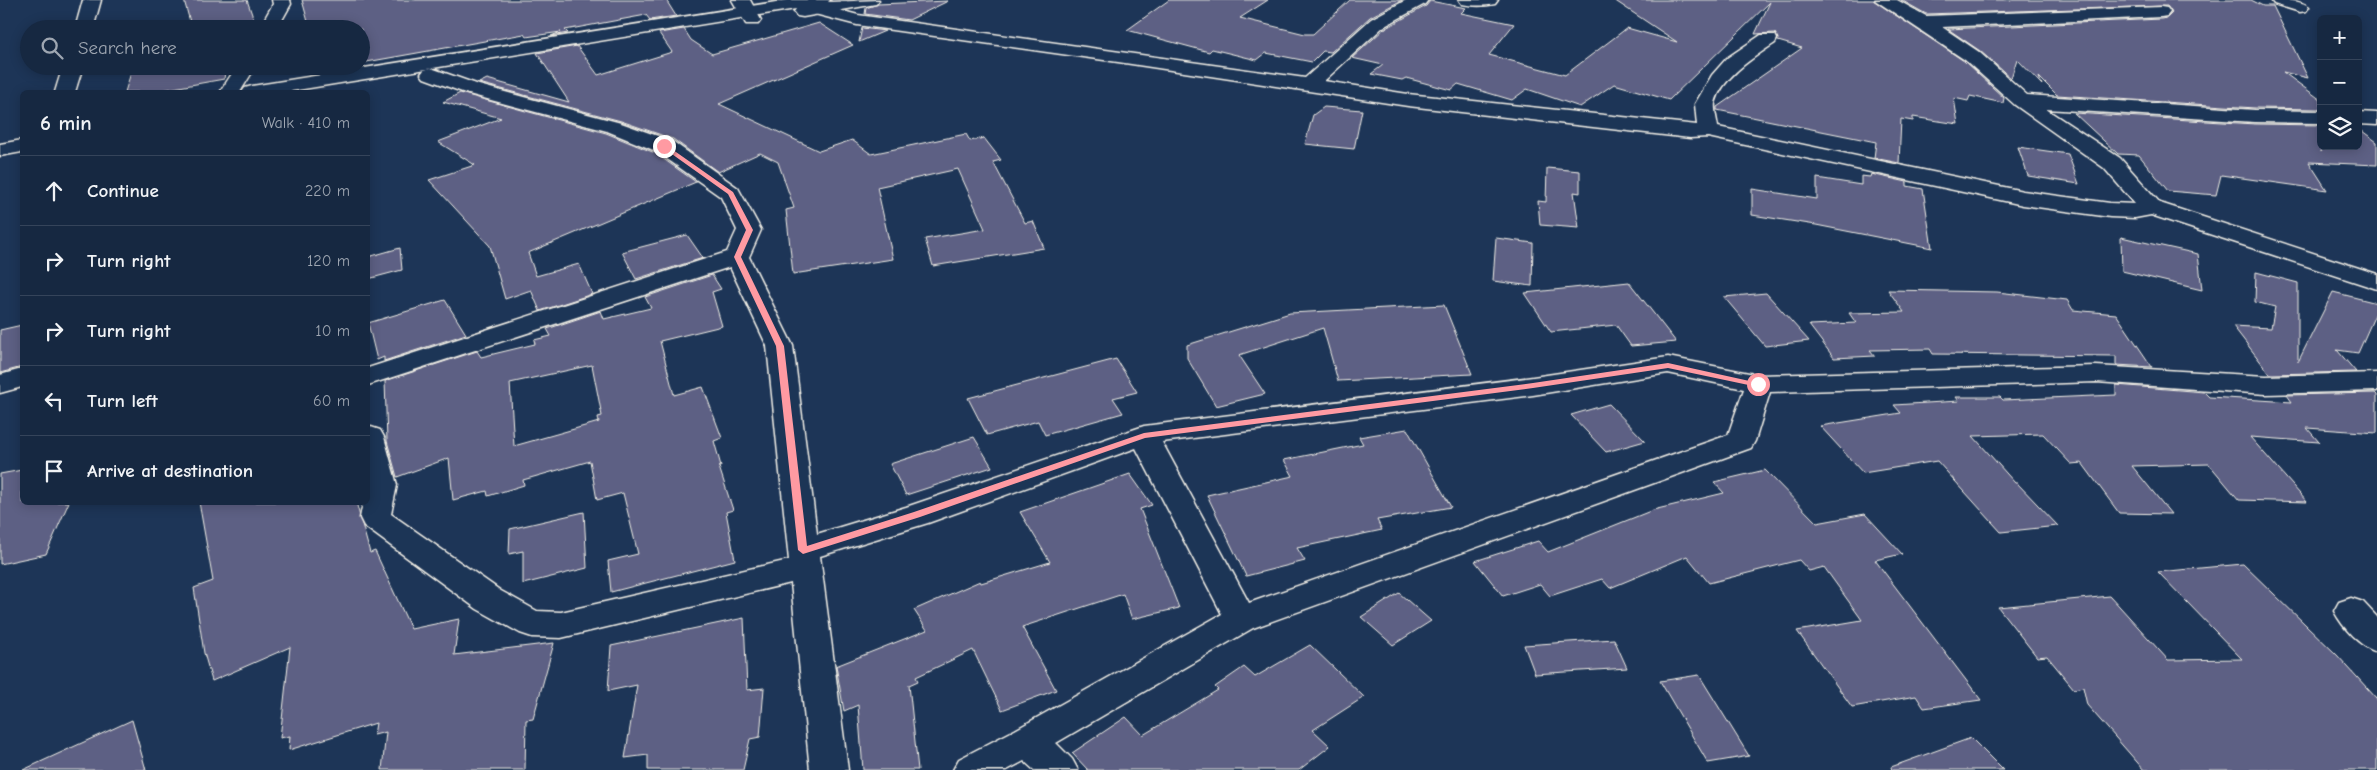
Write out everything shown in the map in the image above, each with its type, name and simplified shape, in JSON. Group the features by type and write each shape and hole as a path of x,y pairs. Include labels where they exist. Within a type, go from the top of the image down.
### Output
{"street":[{"path":"86,20 92,0"},
{"path":"370,72 747,10 870,0"},
{"path":"1310,84 1377,23 1418,0"},
{"path":"1468,0 1489,0"},
{"path":"1884,0 1923,22 1972,56 2022,101 2112,164 2152,208"},
{"path":"2280,0 2300,7"},
{"path":"274,20 286,1"},
{"path":"819,5 857,20 1310,84 1408,100 1690,132 1708,131 2023,198 2110,210 2135,211 2152,208 2377,282"},
{"path":"336,90 431,74 747,10"},
{"path":"1923,22 2161,12"},
{"path":"1708,131 1705,104 1719,80 1734,62 1768,39"},
{"path":"370,376 737,257 750,230 730,193 664,146 614,127 472,89 431,74"},
{"path":"66,90 70,75"},
{"path":"231,90 240,75"},
{"path":"264,90 355,75"},
{"path":"2022,101 2256,116 2317,117"},
{"path":"2362,118 2377,119"},
{"path":"0,136 20,131"},
{"path":"0,150 20,146"},
{"path":"737,257 780,346 829,770"},
{"path":"370,437 382,485 375,518 489,600 532,624 561,625 804,559 917,515 1144,435 1533,386 1668,365 1758,384 2096,374 2266,385 2377,382"},
{"path":"0,384 20,379"},
{"path":"972,770 1028,741 1241,619 1740,441 1758,384"},
{"path":"1144,435 1241,619"},
{"path":"2351,611 2377,638"},
{"path":"1028,741 1059,770"}],"building":[{"path":"184,0 247,0 254,20 190,20"},
{"path":"302,0 666,0 676,16 650,20 646,15 565,30 568,33 551,36 561,32 526,37 524,34 370,61 370,20 308,20"},
{"path":"1169,0 1268,0 1240,18 1305,34 1313,34 1350,0 1402,0 1370,17 1331,52 1323,51 1312,62 1266,53 1257,60 1212,49 1209,52 1127,30"},
{"path":"1614,0 1873,0 1964,61 2004,98 2003,103 1970,96 1968,101 1954,98 1958,124 1913,117 1913,121 1901,119 1899,163 1874,158 1876,142 1717,110 1717,107 1802,48 1778,41 1775,33 1755,34 1770,2 1669,100 1614,84 1580,107 1527,89 1512,100 1458,84 1451,90 1406,78 1402,80 1371,74 1383,65 1352,58 1384,29 1426,6 1430,1 1466,8 1461,13 1514,24 1489,55 1565,75 1627,28 1677,42"},
{"path":"1901,0 2251,0 2263,6 2273,6 2308,78 2283,72 2317,97 2317,109 2255,108 2057,95 2039,77 2042,85 2017,59 2011,78 1980,51 1948,29 2161,19 2167,18 2172,13 2167,6 1926,14"},
{"path":"948,1 909,20 865,14 866,8 878,4"},
{"path":"819,23 853,45 719,104 819,151 852,140 871,154 966,134 970,141 984,138 1001,160 993,162 1025,223 1033,221 1044,248 933,266 925,239 985,229 958,169 877,187 893,259 793,274 786,210 794,208 778,162 760,153 718,172 673,139 621,121 479,83 487,79 569,102 537,53 577,46 598,75 672,52 659,33 684,29 691,40 712,54"},
{"path":"862,28 885,31 859,42"},
{"path":"130,75 225,75 224,79 162,90 126,90"},
{"path":"460,93 606,133 655,153 696,182 528,253 536,276 579,264 592,294 540,311 531,290 505,299 490,246 429,180 475,165 438,142 501,118 443,102"},
{"path":"1324,107 1362,110 1354,149 1305,144 1313,115"},
{"path":"2074,113 2255,124 2317,125 2317,150 2321,150 2321,152 2322,150 2362,150 2362,131 2377,142 2377,165 2309,162 2327,190 2221,175 2216,195 2168,191 2139,155 2118,154"},
{"path":"2018,147 2068,154 2079,184 2028,176"},
{"path":"1547,168 1580,171 1580,193 1574,192 1579,228 1540,225 1538,201 1546,202"},
{"path":"1871,174 1907,182 1907,186 1923,189 1932,248 1816,225 1752,215 1752,189 1817,199 1817,178 1861,185 1861,176 1870,177"},
{"path":"687,235 703,258 636,279 622,252"},
{"path":"2121,237 2198,254 2202,290 2122,271"},
{"path":"1496,238 1533,243 1532,286 1493,281"},
{"path":"400,248 402,270 370,278 370,256"},
{"path":"2256,272 2298,283 2298,362 2333,292 2377,303 2377,310 2358,353 2337,350 2356,372 2270,374 2233,326 2271,328 2275,307 2255,302"},
{"path":"712,275 721,289 712,292 722,326 660,341 674,395 703,387 722,438 714,441 721,466 719,467 733,510 726,512 735,560 611,592 608,561 638,554 623,493 597,500 590,461 523,480 524,485 488,496 487,491 453,500 449,458 397,477 387,441 385,381 477,351 481,357 535,344 534,340 551,336 547,329 601,311 604,319 651,308 645,297","holes":["592,365 602,416 598,417 599,422 514,446 510,383"]},
{"path":"1629,282 1676,342 1631,346 1616,325 1551,332 1525,293"},
{"path":"1888,290 1997,292 2067,300 2073,310 2116,314 2152,367 2116,365 2116,356 1933,354 1930,349 1870,350 1875,356 1834,358 1809,325 1856,323 1849,313 1904,312"},
{"path":"1766,293 1809,341 1765,346 1724,297"},
{"path":"445,300 466,334 384,361 384,357 377,360 370,331 370,322"},
{"path":"1444,305 1472,374 1338,381 1323,328 1239,355 1265,394 1216,406 1187,358 1187,345 1290,313"},
{"path":"20,325 20,368 0,373 0,330"},
{"path":"1116,359 1137,392 1113,398 1123,413 1045,435 1038,421 987,435 968,398"},
{"path":"2116,385 2204,392 2209,397 2292,402 2287,395 2375,393 2377,395 2377,433 2307,428 2319,442 2250,437 2307,502 2239,500 2209,464 2132,466 2171,514 2119,513 2082,463 2071,464 2043,434 1973,436 2015,483 2058,526 2001,532 1937,461 1863,473 1820,426 1901,413 1894,405 1959,401 1956,397 2000,397 2003,400 2116,395"},
{"path":"1609,404 1645,441 1606,452 1571,415"},
{"path":"1407,429 1451,507 1377,520 1382,530 1297,548 1305,561 1246,576 1207,495 1293,476 1284,460 1363,444 1359,437"},
{"path":"974,437 992,467 906,495 890,464"},
{"path":"20,470 20,505 68,505 46,554 0,564 0,474"},
{"path":"1765,470 1817,523 1865,514 1902,554 1875,560 1981,700 1924,708 1916,696 1852,707 1797,631 1862,620 1824,567 1809,571 1799,560 1709,583 1687,556 1610,588 1602,579 1550,596 1540,584 1503,596 1475,561 1538,541 1548,552 1653,510 1724,493 1714,482"},
{"path":"1130,474 1152,505 1140,509 1179,608 1132,619 1123,594 1022,627 1056,690 1002,710 973,650 916,677 918,681 909,685 918,770 863,770 858,705 844,711 836,666 927,630 914,610 980,581 981,583 1050,562 1020,512"},
{"path":"200,505 357,505 370,553 375,551 411,629 459,619 454,655 554,643 533,719 526,720 525,770 382,770 386,732 374,735 376,723 289,750 290,736 280,738 290,647 212,681 204,653 194,588 213,581"},
{"path":"584,512 587,568 523,584 523,551 509,554 510,529"},
{"path":"2243,564 2337,655 2377,699 2377,770 2144,770 2087,705 2083,687 2074,689 2047,656 2037,657 1998,607 2110,596 2168,660 2242,659 2158,572"},
{"path":"1399,593 1431,621 1393,645 1361,617"},
{"path":"744,618 747,690 764,688 760,737 750,739 743,770 648,770 648,755 625,758 637,685 608,691 611,646"},
{"path":"1614,639 1627,668 1535,674 1524,645"},
{"path":"1310,645 1364,697 1313,730 1330,746 1299,770 1088,770 1072,753 1126,717 1143,735 1218,690 1215,687 1244,667 1255,677"},
{"path":"1699,675 1749,756 1708,763 1660,681"},
{"path":"132,720 146,770 23,770"},
{"path":"1971,738 2003,770 1892,770 1891,767"}],"route":[{"path":"664,146 730,193 750,230 737,257 780,346 803,550 917,515 1144,435 1533,386 1668,365 1758,384"}]}
